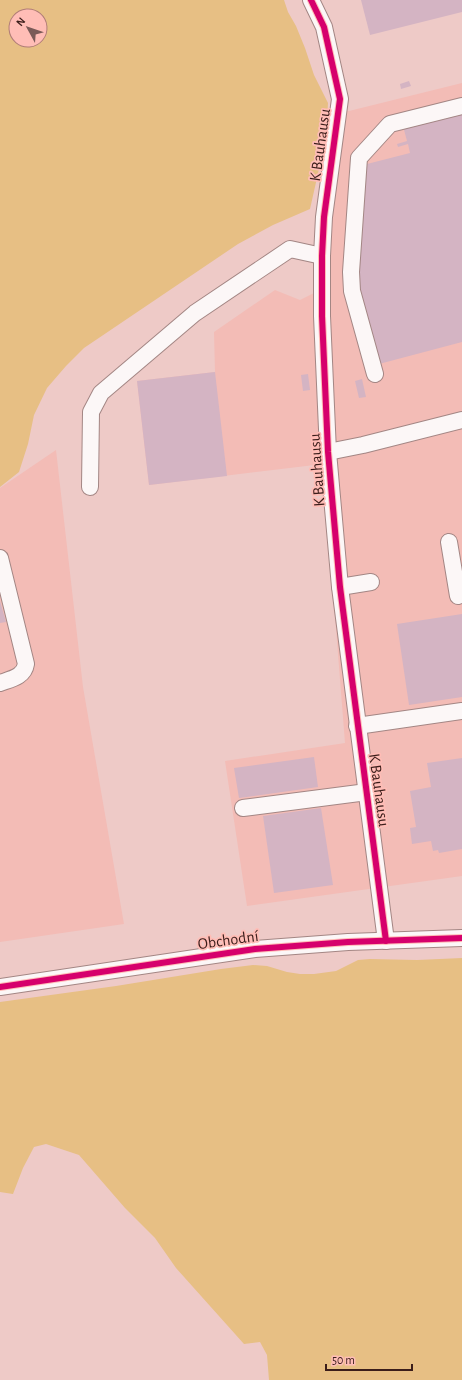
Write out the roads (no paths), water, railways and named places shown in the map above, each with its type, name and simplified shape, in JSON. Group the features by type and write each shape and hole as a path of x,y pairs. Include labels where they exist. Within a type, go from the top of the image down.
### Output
{"street":[{"name":"K Bauhausu","path":"311,0 324,27 340,99 324,217 322,256 322,316 328,452 340,587 386,941"},
{"path":"375,374 352,291 351,272 359,158 390,124 462,106"},
{"path":"90,487 91,412 101,393 195,313 290,249 322,256"},
{"path":"328,452 363,445 462,420"},
{"path":"449,542 458,596"},
{"path":"0,558 26,664 20,675 16,678 0,683"},
{"path":"340,587 371,582"},
{"path":"357,726 462,710"},
{"path":"243,808 367,792"},
{"name":"Obchodní","path":"0,988 255,949 348,942 462,938"}]}
